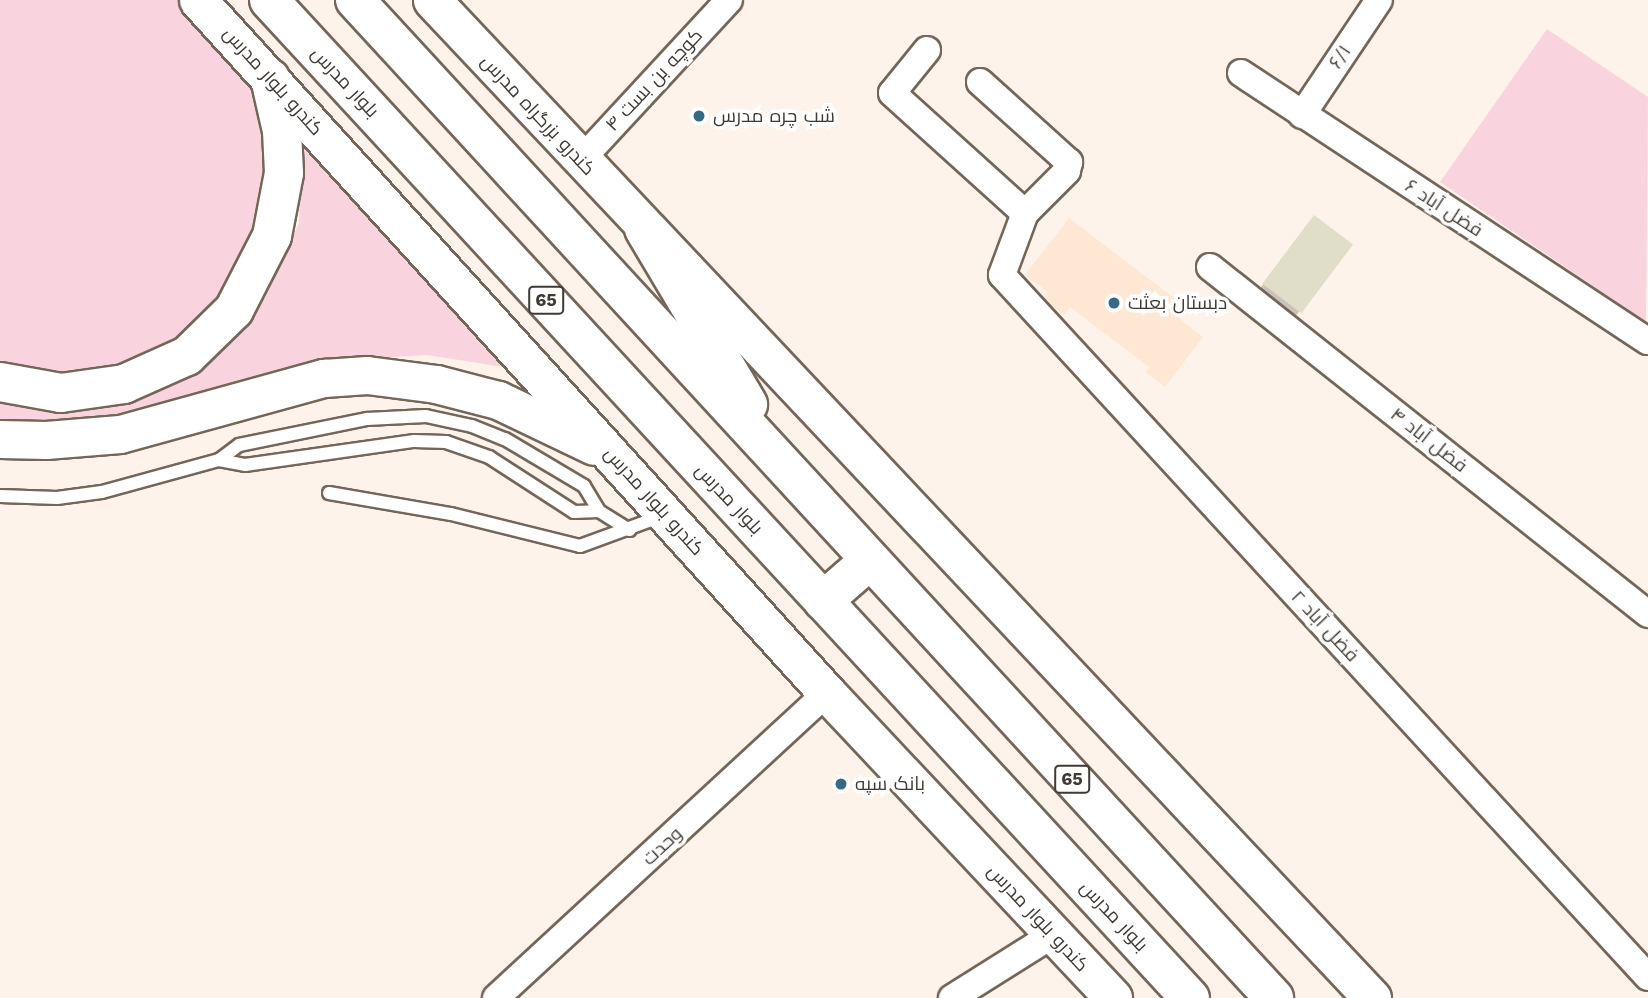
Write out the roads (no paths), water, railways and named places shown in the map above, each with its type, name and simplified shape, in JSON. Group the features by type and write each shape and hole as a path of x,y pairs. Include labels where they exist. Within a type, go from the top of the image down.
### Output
{"main road":[{"name":"کندرو بلوار مدرس","path":"198,0 827,694 1113,998"},
{"name":"بلوار مدرس","path":"269,0 1190,998"},
{"name":"65","path":"355,0 1274,998"},
{"name":"کندرو بزرگراه مدرس","path":"436,1 644,229"},
{"path":"0,382 61,393 124,384 187,356 234,310 272,236 281,193 282,131 270,78"},
{"path":"644,229 786,469"},
{"path":"644,229 1372,998"},
{"path":"0,439 46,440 120,434 324,378 367,375 436,384 498,400 611,454"},
{"path":"823,601 870,559"}],"street":[{"name":"کوچه بن بست ۴","path":"580,161 729,0"},
{"name":"۶/۱","path":"1302,114 1379,0"},
{"path":"927,50 892,93 1024,213 1067,171 1069,162 980,82"},
{"name":"فضل آباد ۶","path":"1241,74 1648,341"},
{"name":"فضل آباد ۲","path":"1024,213 1002,275 1648,977"},
{"name":"فضل آباد ۴","path":"1210,267 1648,614"},
{"name":"وحدت","path":"496,998 827,694"},
{"path":"952,998 1054,934"}],"lane":[{"path":"0,496 57,498 102,492 219,460 239,445 367,419 449,419 505,439 584,486 599,511 629,530"},
{"path":"219,460 245,465 414,440 446,442 489,457 574,512 599,511"},
{"path":"329,493 451,514 572,545 607,539 666,514"}],"place":[{"name":"شب چره مدرس","path":"699,116"},
{"name":"دبستان بعثت","path":"1114,303"},
{"name":"بانک سپه","path":"841,784"}]}
